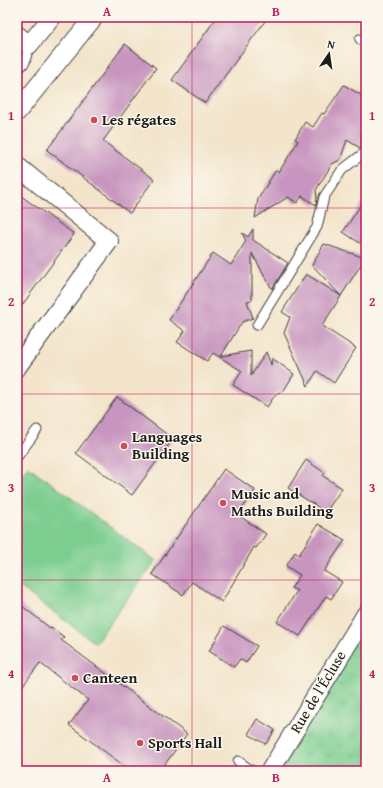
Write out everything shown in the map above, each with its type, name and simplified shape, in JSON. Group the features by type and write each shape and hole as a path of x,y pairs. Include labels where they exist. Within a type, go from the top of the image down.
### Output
{"street":[{"path":"21,43 52,17"},
{"path":"17,112 94,17"},
{"path":"17,166 109,241 17,366"},
{"name":"Rue de l'Écluse","path":"270,771 366,614"}],"lane":[{"path":"17,71 24,62 21,43"},
{"path":"257,325 317,227 324,197 342,170 366,150"},
{"path":"17,457 37,430"},
{"path":"238,761 252,771"}],"green space":[{"path":"28,466 156,561 95,643 17,585 17,481"},
{"path":"366,615 366,771 270,771"}],"building":[{"name":"Les régates","path":"217,17 268,17 205,103 172,80"},
{"name":"Les régates","path":"125,44 156,68 103,141 154,179 130,213 47,150"},
{"path":"344,85 366,98 366,124 361,132 360,148 347,140 340,160 332,164 316,190 316,205 302,196 297,203 288,197 255,218 258,199 276,170 279,172 298,141 295,139 305,122 313,127"},
{"path":"17,193 74,234 17,312"},
{"path":"366,197 366,247 343,232"},
{"path":"253,229 253,240 288,263 272,289 252,253 252,300 247,301 253,318 242,322 221,356 251,351 251,376 266,352 271,365 272,358 294,374 284,390 275,395 267,407 233,385 242,371 213,353 207,361 177,342 185,331 169,320 213,253 231,265 246,241 242,233 248,237"},
{"path":"324,244 365,258 341,296 312,265"},
{"path":"306,274 341,296 322,326 356,348 334,383 317,371 308,386 284,333 290,317 282,312"},
{"name":"Languages Building","path":"117,397 173,439 132,495 76,453"},
{"path":"306,460 325,473 323,476 342,488 326,512 288,488"},
{"path":"224,469 255,490 238,515 266,534 256,548 254,547 222,602 192,582 183,595 152,574"},
{"path":"318,524 345,540 324,571 342,582 331,599 326,596 300,636 277,622 297,591 291,588 300,575 286,566 295,552 299,555"},
{"path":"17,602 64,637 61,640 187,734 160,771 131,771 69,725 88,700 40,663 17,693"},
{"path":"224,626 257,646 246,663 240,659 234,667 209,651"},
{"path":"257,719 275,730 266,744 248,734"}],"place":[{"name":"Les régates","path":"94,120"},
{"name":"Languages Building","path":"124,446"},
{"name":"Music and Maths Building","path":"223,503"},
{"name":"Canteen","path":"75,678"},
{"name":"Sports Hall","path":"140,743"}]}
